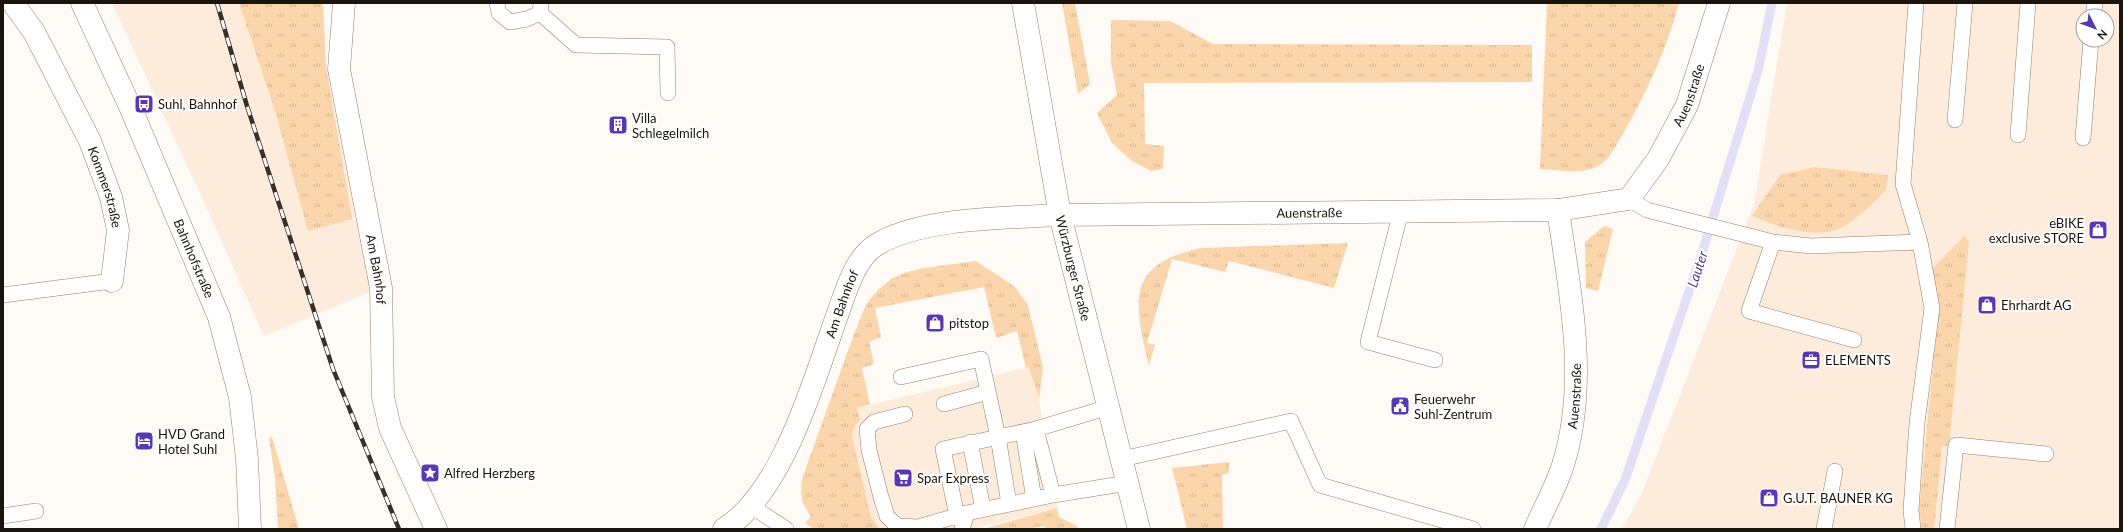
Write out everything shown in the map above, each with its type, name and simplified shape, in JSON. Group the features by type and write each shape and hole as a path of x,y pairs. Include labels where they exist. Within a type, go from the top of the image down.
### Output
{"street":[{"name":"Kommerstraße","path":"13,3 34,32 90,141 112,197 118,230 112,281"},
{"name":"Bahnhofstraße","path":"82,3 132,111 219,317 240,397 247,459 250,529"},
{"name":"Am Bahnhof","path":"344,3 340,68 381,288 384,397 390,428 436,529"},
{"name":"Würzburger Straße","path":"1023,3 1060,215 1139,529"},
{"name":"Auenstraße","path":"1060,215 1558,210 1629,199 1658,159 1688,105 1719,3"},
{"name":"Auenstraße","path":"1535,529 1563,466 1570,433 1574,400 1575,343 1558,210"},
{"name":"Am Bahnhof","path":"724,529 751,506 780,462 806,403 844,297 858,265 875,245 910,231 957,222 1060,215"}],"lane":[{"path":"497,3 499,13 510,22 527,20 541,8 576,45 667,47 668,93"},
{"path":"1913,529 1911,510 1917,423 1932,308 1920,242 1903,184 1916,3"},
{"path":"1955,120 1965,3"},
{"path":"2018,135 2028,3"},
{"path":"2083,138 2090,48"},
{"path":"1629,199 1647,210 1773,242 1811,246 1920,242"},
{"path":"1401,212 1368,342 1435,360"},
{"path":"1773,242 1749,311 1854,340"},
{"name":"Kommerstraße","path":"3,295 112,281"},
{"path":"901,377 981,360 998,437 1009,504"},
{"path":"944,404 988,392"},
{"path":"962,519 943,449 1029,430 1109,407"},
{"path":"905,414 874,422 867,429 869,450 887,516 897,526 918,526 962,519 983,509 1128,483"},
{"path":"1122,459 1291,421 1320,485 1473,529"},
{"path":"1029,430 1053,496"},
{"path":"1029,430 1034,499"},
{"path":"970,442 983,509"},
{"path":"1947,529 1956,446 2046,454"},
{"path":"1824,529 1835,471"},
{"path":"751,506 786,529"},
{"path":"3,516 36,511"}],"shaded area":[{"path":"112,3 323,3 326,67 370,292 264,336"},
{"path":"1787,3 2120,3 2120,529 1622,529 1642,493 1754,204"},
{"path":"1029,367 1039,399 1057,508 974,529 879,529 871,517 852,436 857,408"}],"green space":[{"path":"239,3 323,3 326,67 352,219 308,231 276,114"},
{"path":"1062,3 1075,3 1090,84 1078,94"},
{"path":"1547,3 1679,3 1669,37 1632,117 1610,156 1592,169 1570,171 1540,169"},
{"path":"1111,20 1170,21 1213,44 1532,45 1532,82 1144,83 1145,144 1164,146 1163,169 1151,171 1132,161 1112,143 1097,113 1117,95 1111,62"},
{"path":"1814,167 1888,175 1886,190 1853,220 1841,228 1831,231 1820,233 1796,230 1772,224 1752,216 1780,175"},
{"path":"1604,226 1613,229 1598,291 1586,288 1585,242"},
{"path":"1964,236 1969,241 1949,446 1942,446 1934,529 1922,529 1919,510 1939,305 1932,269"},
{"path":"1348,243 1334,288 1229,261 1225,272 1172,259 1147,343 1155,345 1149,366 1140,323 1139,305 1141,289 1147,275 1159,264 1177,255 1202,248"},
{"path":"976,261 1015,287 1028,305 1043,368 1039,399 1029,367 1026,368 1017,331 996,338 984,287 875,308 881,337 869,342 874,364 862,368 870,404 857,408 860,420 854,427 852,436 871,517 879,529 814,529 805,523 811,517 803,503 801,494 802,479 850,345 863,311 870,299 891,279 907,272 924,268"},
{"path":"272,437 299,529 278,529 275,478 269,438"},
{"path":"1229,462 1229,473 1222,475 1223,529 1187,529 1172,468"},
{"path":"1057,508 1059,517 1077,526 1078,529 1047,529 1044,526 1027,529 983,529"}],"waterway":[{"name":"Lauter","path":"1601,529 1625,480 1702,253 1758,71 1772,3"}],"railway":[{"path":"217,3 247,106 333,369 399,529"}],"place":[{"name":"Suhl, Bahnhof","path":"144,104"},
{"name":"Villa Schlegelmilch","path":"618,125"},
{"name":"eBIKE exclusive STORE","path":"2098,230"},
{"name":"Ehrhardt AG","path":"1987,305"},
{"name":"pitstop","path":"935,323"},
{"name":"ELEMENTS","path":"1811,360"},
{"name":"Feuerwehr Suhl-Zentrum","path":"1400,406"},
{"name":"HVD Grand Hotel Suhl","path":"144,441"},
{"name":"Alfred Herzberg","path":"430,473"},
{"name":"Spar Express","path":"903,478"},
{"name":"G.U.T. BAUNER KG","path":"1769,498"}]}
